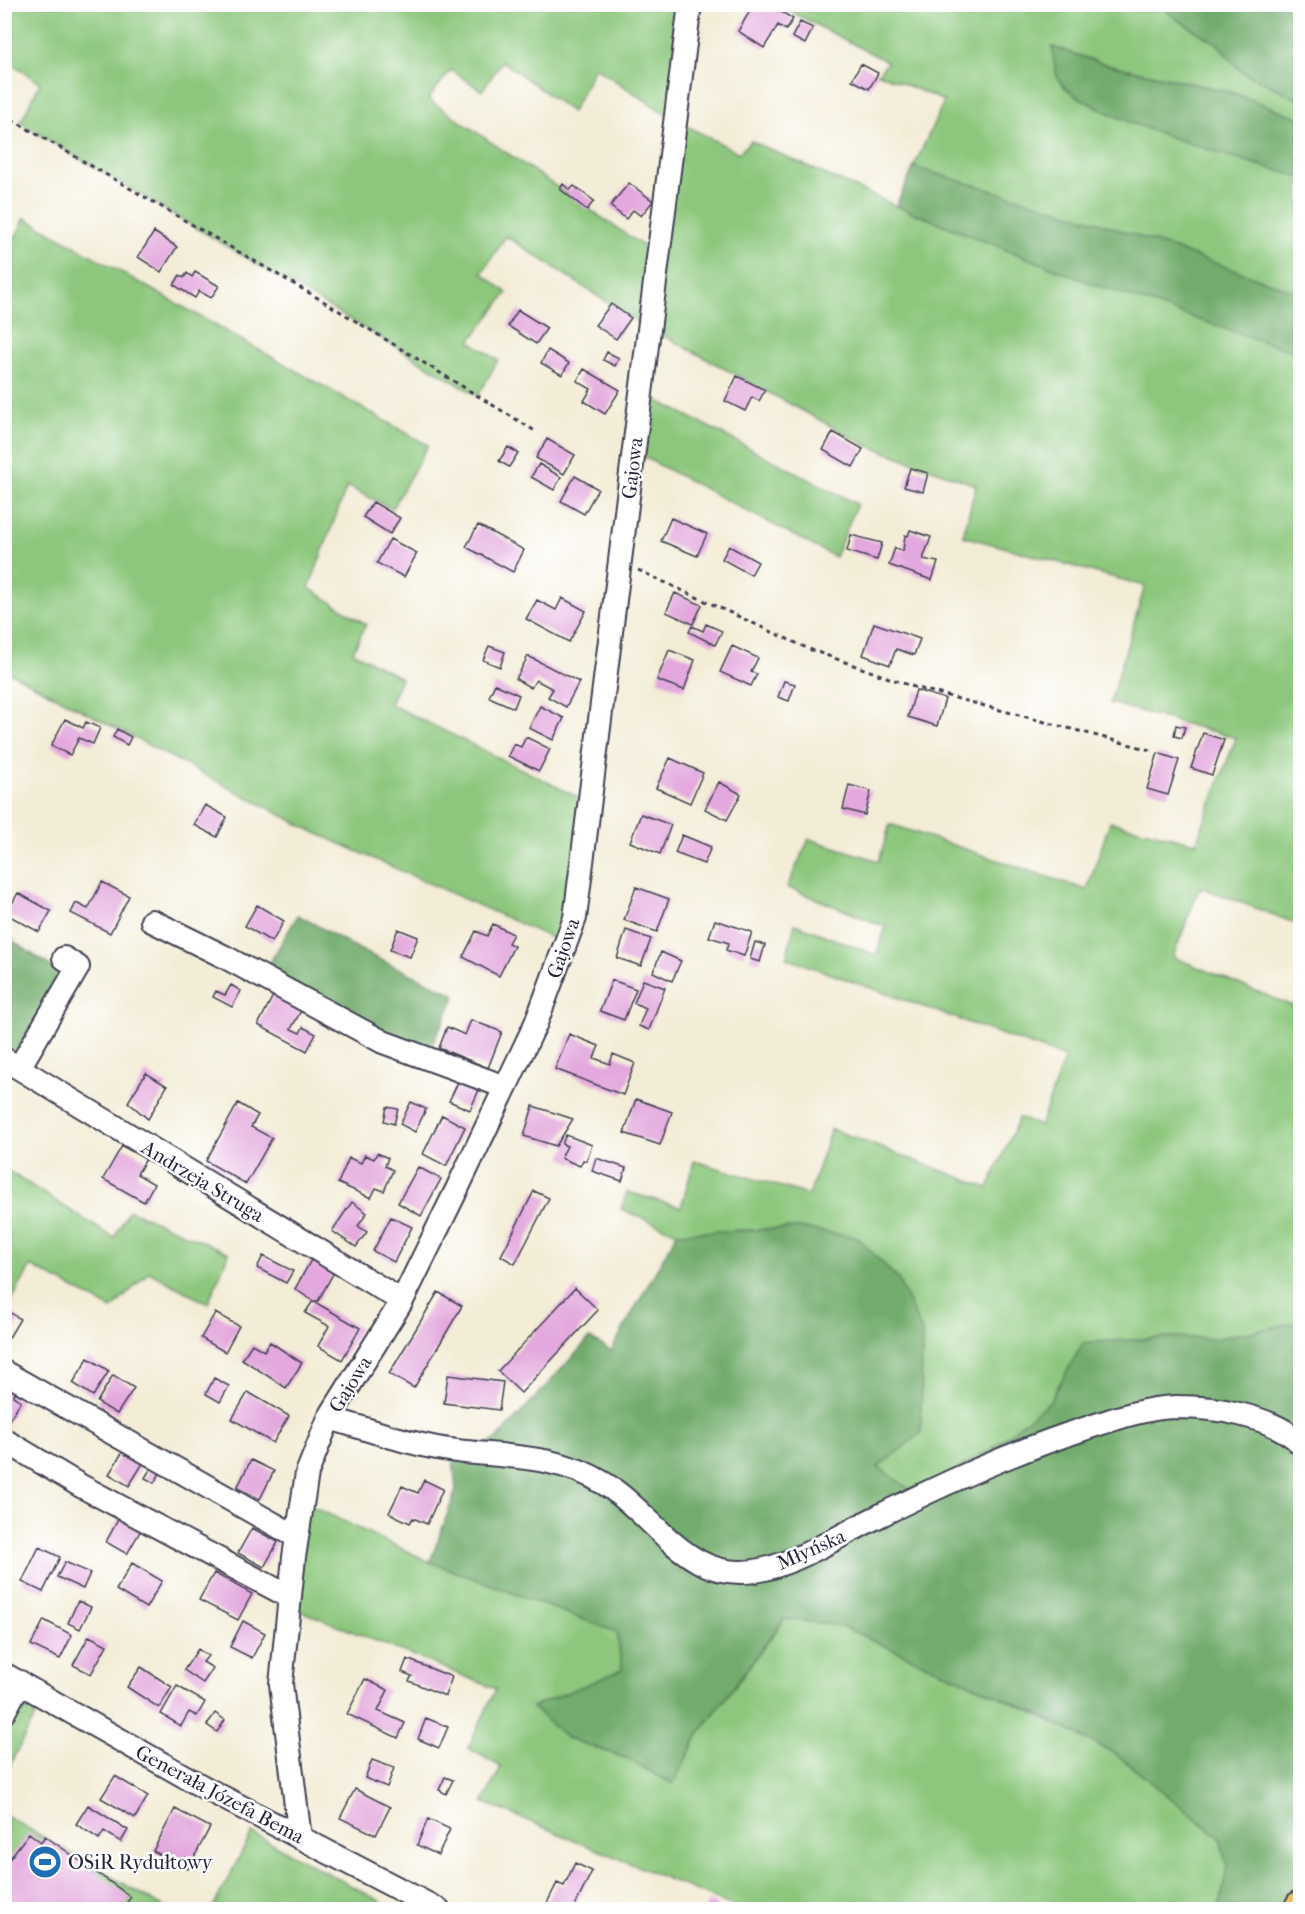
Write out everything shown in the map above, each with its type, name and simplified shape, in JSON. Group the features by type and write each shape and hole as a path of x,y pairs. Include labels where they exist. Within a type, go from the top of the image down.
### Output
{"main road":[{"path":"1298,1910 1300,1905"}],"street":[{"name":"Gajowa","path":"300,1838 281,1684 297,1537 307,1473 329,1418 402,1301 506,1087 536,1023 575,918 690,4"},
{"path":"152,921 225,957 383,1042 506,1087"},
{"path":"12,1063 78,966 64,958"},
{"name":"Andrzeja Struga","path":"12,1063 402,1301"},
{"path":"4,1372 297,1537"},
{"name":"Młyńska","path":"329,1418 409,1442 457,1451 505,1453 556,1463 604,1484 669,1543 695,1561 732,1571 762,1570 796,1559 956,1479 1040,1443 1127,1415 1175,1407 1221,1410 1261,1419 1300,1443"},
{"path":"4,1440 81,1486 290,1597"},
{"path":"4,1712 12,1678"},
{"name":"Generała Józefa Bema","path":"12,1678 205,1788 439,1910"}],"path":[{"path":"4,115 324,301 535,431"},
{"path":"620,561 809,649 914,687 1150,750"}],"green space":[{"path":"4,5 690,5 675,120 739,153 751,141 896,206 944,101 878,73 888,62 778,5 1160,5 1178,20 1218,44 1241,71 1300,100 1300,118 1230,92 1105,64 1053,47 1055,68 1059,79 1074,94 1100,108 1170,137 1300,177 1300,925 1200,887 1173,957 1300,1009 1300,1322 1214,1339 1172,1337 1083,1343 1050,1401 990,1450 916,1494 878,1467 921,1433 921,1393 800,1228 677,1233 621,1209 627,1192 681,1207 694,1161 809,1195 831,1129 988,1188 1019,1118 1040,1126 1065,1057 786,958 795,924 876,955 886,927 787,887 809,839 879,861 890,824 1087,890 1110,822 1196,843 1236,738 1110,703 1145,586 963,536 976,485 866,445 631,318 506,236 482,273 507,293 470,341 498,360 478,396 20,123 40,83 5,59","holes":["502,61 572,112 595,67 675,120 658,256 428,99 451,70 482,91"]},
{"path":"1160,5 1300,5 1300,100 1240,71 1218,44 1178,20"},
{"path":"1052,47 1105,64 1230,92 1300,118 1300,177 1170,137 1099,108 1073,94 1058,79"},
{"path":"914,167 1089,219 1300,293 1300,354 1090,283 896,206"},
{"path":"25,218 428,445 392,509 347,486 309,588 366,624 353,652 401,678 390,704 590,803 565,944 314,832 5,670 4,260"},
{"path":"651,397 857,504 835,557 644,457"},
{"path":"298,915 366,953 456,995 428,1053 266,969"},
{"path":"5,936 64,975 17,1057 5,1049"},
{"path":"5,1169 114,1238 129,1210 229,1253 208,1304 149,1272 112,1309 31,1266 9,1305 5,1303"},
{"path":"800,1228 857,1237 898,1279 922,1332 921,1433 878,1467 916,1494 990,1450 1050,1401 1083,1343 1172,1337 1214,1339 1300,1322 1300,1905 1298,1909 1216,1909 1221,1902 1227,1866 1220,1838 1116,1754 1025,1708 838,1625 784,1619 700,1732 673,1784 626,1758 567,1738 532,1707 622,1670 617,1632 430,1562 456,1490 453,1461 497,1439 590,1338 611,1351 677,1233"},
{"path":"303,1502 430,1562 617,1632 622,1670 532,1707 567,1738 626,1758 673,1784 700,1732 785,1619 838,1625 1025,1708 1116,1754 1220,1837 1227,1866 1221,1902 1216,1910 740,1909 483,1802 501,1767 468,1748 496,1689 289,1606"},
{"path":"5,1698 36,1715 5,1774"},
{"name":"OSiR Rydułtowy","path":"5,1815 167,1909 5,1909"},
{"path":"252,1833 395,1909 212,1909"}],"building":[{"path":"754,4 769,4 793,19 786,30 778,25 764,48 738,31"},
{"path":"800,22 813,28 805,44 792,37"},
{"path":"861,64 878,73 869,89 852,80"},
{"path":"629,183 653,201 641,216 633,210 626,219 610,206"},
{"path":"563,184 570,190 574,186 594,201 587,210 560,189"},
{"path":"154,232 177,247 161,272 138,257"},
{"path":"195,272 219,286 211,298 199,291 195,298 174,285 180,275 184,278 187,273 192,277"},
{"path":"611,304 631,318 616,339 595,325"},
{"path":"518,310 547,328 536,344 508,326"},
{"path":"548,350 569,363 562,375 541,363"},
{"path":"607,352 619,358 615,366 603,360"},
{"path":"584,369 620,390 605,414 584,401 591,389 577,381"},
{"path":"737,376 765,390 759,401 752,397 745,411 725,401"},
{"path":"833,432 863,449 853,467 823,450"},
{"path":"547,439 575,455 564,474 536,458"},
{"path":"508,447 518,453 509,467 499,461"},
{"path":"539,464 561,477 554,490 531,477"},
{"path":"910,468 928,473 923,492 904,487"},
{"path":"575,476 598,489 584,514 561,501"},
{"path":"373,502 400,518 390,534 363,517"},
{"path":"671,518 707,534 697,556 661,541"},
{"path":"478,525 524,550 513,572 466,547"},
{"path":"910,530 931,537 923,559 938,562 932,580 889,565 895,548 903,551 905,535 908,536"},
{"path":"851,535 882,543 877,560 847,551"},
{"path":"390,539 417,553 404,577 377,563"},
{"path":"729,546 758,562 751,575 722,559"},
{"path":"675,593 702,605 693,624 666,612"},
{"path":"562,598 586,611 569,642 526,619 537,600 556,610"},
{"path":"874,623 920,639 914,655 896,649 890,665 863,655"},
{"path":"706,624 722,631 715,645 689,632 692,626 703,631"},
{"path":"489,646 505,652 500,667 483,660"},
{"path":"732,646 758,658 751,672 757,674 751,686 720,672"},
{"path":"669,650 695,660 684,690 657,680"},
{"path":"528,656 579,682 566,707 548,697 553,689 536,680 531,688 516,679"},
{"path":"784,681 795,684 789,701 778,697"},
{"path":"495,684 519,695 514,708 489,697"},
{"path":"916,690 945,699 937,726 908,717"},
{"path":"540,706 564,718 553,740 529,728"},
{"path":"65,719 83,728 86,722 100,728 93,744 79,738 70,755 51,746"},
{"path":"1176,725 1185,727 1182,738 1174,736"},
{"path":"117,729 131,737 127,745 113,737"},
{"path":"1203,733 1224,740 1212,775 1191,768"},
{"path":"526,737 550,749 539,771 508,756 514,744 521,747"},
{"path":"1158,753 1179,760 1168,795 1147,789"},
{"path":"670,758 703,773 690,803 656,788"},
{"path":"719,782 741,794 727,820 705,809"},
{"path":"849,785 871,791 865,815 843,809"},
{"path":"205,805 227,817 217,837 194,825"},
{"path":"641,814 671,825 660,854 630,842"},
{"path":"682,835 711,847 704,864 675,853"},
{"path":"102,882 129,896 110,933 71,913 76,903 88,909"},
{"path":"636,887 669,899 657,932 624,920"},
{"path":"18,893 51,911 39,932 6,914"},
{"path":"257,905 284,921 272,942 245,926"},
{"path":"715,920 752,932 744,956 726,950 729,943 709,937"},
{"path":"493,924 513,934 508,943 514,946 499,976 463,957 476,931 487,936"},
{"path":"398,929 418,937 410,957 390,950"},
{"path":"626,930 651,939 641,966 617,958"},
{"path":"755,942 765,945 760,962 750,959"},
{"path":"661,952 681,961 672,981 653,972"},
{"path":"612,980 636,989 624,1020 600,1011"},
{"path":"643,980 665,988 649,1030 639,1026 646,1008 634,1003"},
{"path":"231,985 241,991 232,1007 213,997 216,991 225,995"},
{"path":"274,994 302,1009 291,1029 300,1033 303,1027 316,1034 307,1051 258,1025"},
{"path":"471,1020 502,1032 488,1068 439,1048 447,1027 465,1035"},
{"path":"569,1034 599,1046 594,1058 610,1064 613,1054 635,1063 623,1095 555,1069"},
{"path":"463,1072 483,1081 470,1110 449,1101"},
{"path":"146,1073 167,1086 148,1119 128,1102"},
{"path":"636,1099 672,1112 660,1145 624,1133"},
{"path":"411,1102 426,1109 415,1132 400,1124"},
{"path":"238,1103 258,1115 251,1127 272,1138 246,1184 206,1161"},
{"path":"533,1106 573,1119 556,1146 524,1136"},
{"path":"387,1107 398,1109 394,1124 384,1121"},
{"path":"442,1115 465,1127 446,1166 423,1154"},
{"path":"566,1135 592,1145 586,1161 583,1160 580,1166 561,1158 567,1146 562,1144"},
{"path":"122,1146 146,1159 137,1174 154,1184 144,1202 103,1179"},
{"path":"377,1153 388,1158 385,1166 393,1170 384,1191 376,1188 371,1198 338,1183 349,1158 361,1163 365,1155 374,1159"},
{"path":"596,1158 626,1168 622,1181 592,1171"},
{"path":"418,1167 441,1179 421,1216 398,1203"},
{"path":"534,1191 549,1198 515,1264 501,1256"},
{"path":"352,1202 367,1213 358,1226 367,1232 356,1247 332,1231"},
{"path":"391,1217 412,1227 394,1262 373,1251"},
{"path":"263,1256 293,1271 286,1283 257,1268"},
{"path":"311,1260 334,1272 318,1301 313,1301 295,1289"},
{"path":"575,1288 598,1310 521,1393 498,1371"},
{"path":"438,1292 462,1306 414,1388 389,1374"},
{"path":"313,1301 360,1328 342,1360 318,1346 329,1326 305,1313"},
{"path":"11,1313 20,1319 4,1346 4,1323"},
{"path":"215,1313 239,1326 225,1352 201,1338"},
{"path":"270,1342 302,1363 286,1388 242,1359 252,1344 264,1351"},
{"path":"88,1358 109,1371 93,1396 73,1383"},
{"path":"5,1375 20,1385 13,1396 21,1401 9,1420 5,1418"},
{"path":"113,1375 134,1388 117,1414 97,1402"},
{"path":"448,1375 503,1382 499,1410 444,1403"},
{"path":"214,1378 229,1386 220,1402 206,1394"},
{"path":"248,1392 289,1416 273,1443 232,1419"},
{"path":"125,1448 145,1460 129,1486 109,1474"},
{"path":"156,1459 165,1465 154,1483 145,1478"},
{"path":"251,1460 274,1471 260,1499 237,1488"},
{"path":"424,1480 443,1489 427,1524 413,1518 410,1523 389,1513 402,1486 418,1493"},
{"path":"120,1516 142,1528 127,1554 106,1542"},
{"path":"252,1528 278,1542 264,1567 238,1553"},
{"path":"39,1547 60,1557 43,1592 22,1582"},
{"path":"65,1562 90,1573 83,1589 57,1577"},
{"path":"132,1563 162,1581 146,1608 116,1590"},
{"path":"214,1573 252,1594 238,1620 199,1600"},
{"path":"78,1601 91,1607 80,1629 68,1623"},
{"path":"44,1620 72,1635 60,1659 31,1645"},
{"path":"243,1621 265,1633 252,1658 230,1647"},
{"path":"89,1636 107,1645 91,1674 73,1665"},
{"path":"198,1649 208,1656 203,1662 213,1668 203,1683 184,1670"},
{"path":"407,1659 452,1677 445,1696 409,1681 412,1676 402,1672"},
{"path":"141,1667 172,1687 159,1708 127,1687"},
{"path":"365,1679 388,1690 378,1711 405,1723 398,1738 347,1714"},
{"path":"177,1686 205,1702 197,1716 189,1712 181,1726 161,1714"},
{"path":"215,1713 225,1720 217,1732 207,1725"},
{"path":"426,1718 448,1727 439,1748 418,1739"},
{"path":"372,1760 394,1768 387,1787 365,1778"},
{"path":"115,1776 148,1796 135,1818 101,1798"},
{"path":"445,1777 453,1780 446,1794 439,1790"},
{"path":"355,1789 390,1807 376,1835 340,1818"},
{"path":"88,1805 128,1830 121,1842 104,1831 99,1839 76,1824"},
{"path":"175,1809 210,1827 188,1869 153,1851"},
{"path":"428,1819 450,1829 438,1855 417,1845"},
{"name":"OSiR Rydułtowy","path":"29,1833 41,1842 45,1836 131,1897 125,1905 131,1910 17,1910 4,1901 4,1866"},
{"path":"575,1863 592,1871 573,1910 545,1907 557,1883 564,1886"},
{"path":"709,1901 717,1905 715,1910 704,1910"}],"place":[{"name":"OSiR Rydułtowy","path":"45,1862"}]}
